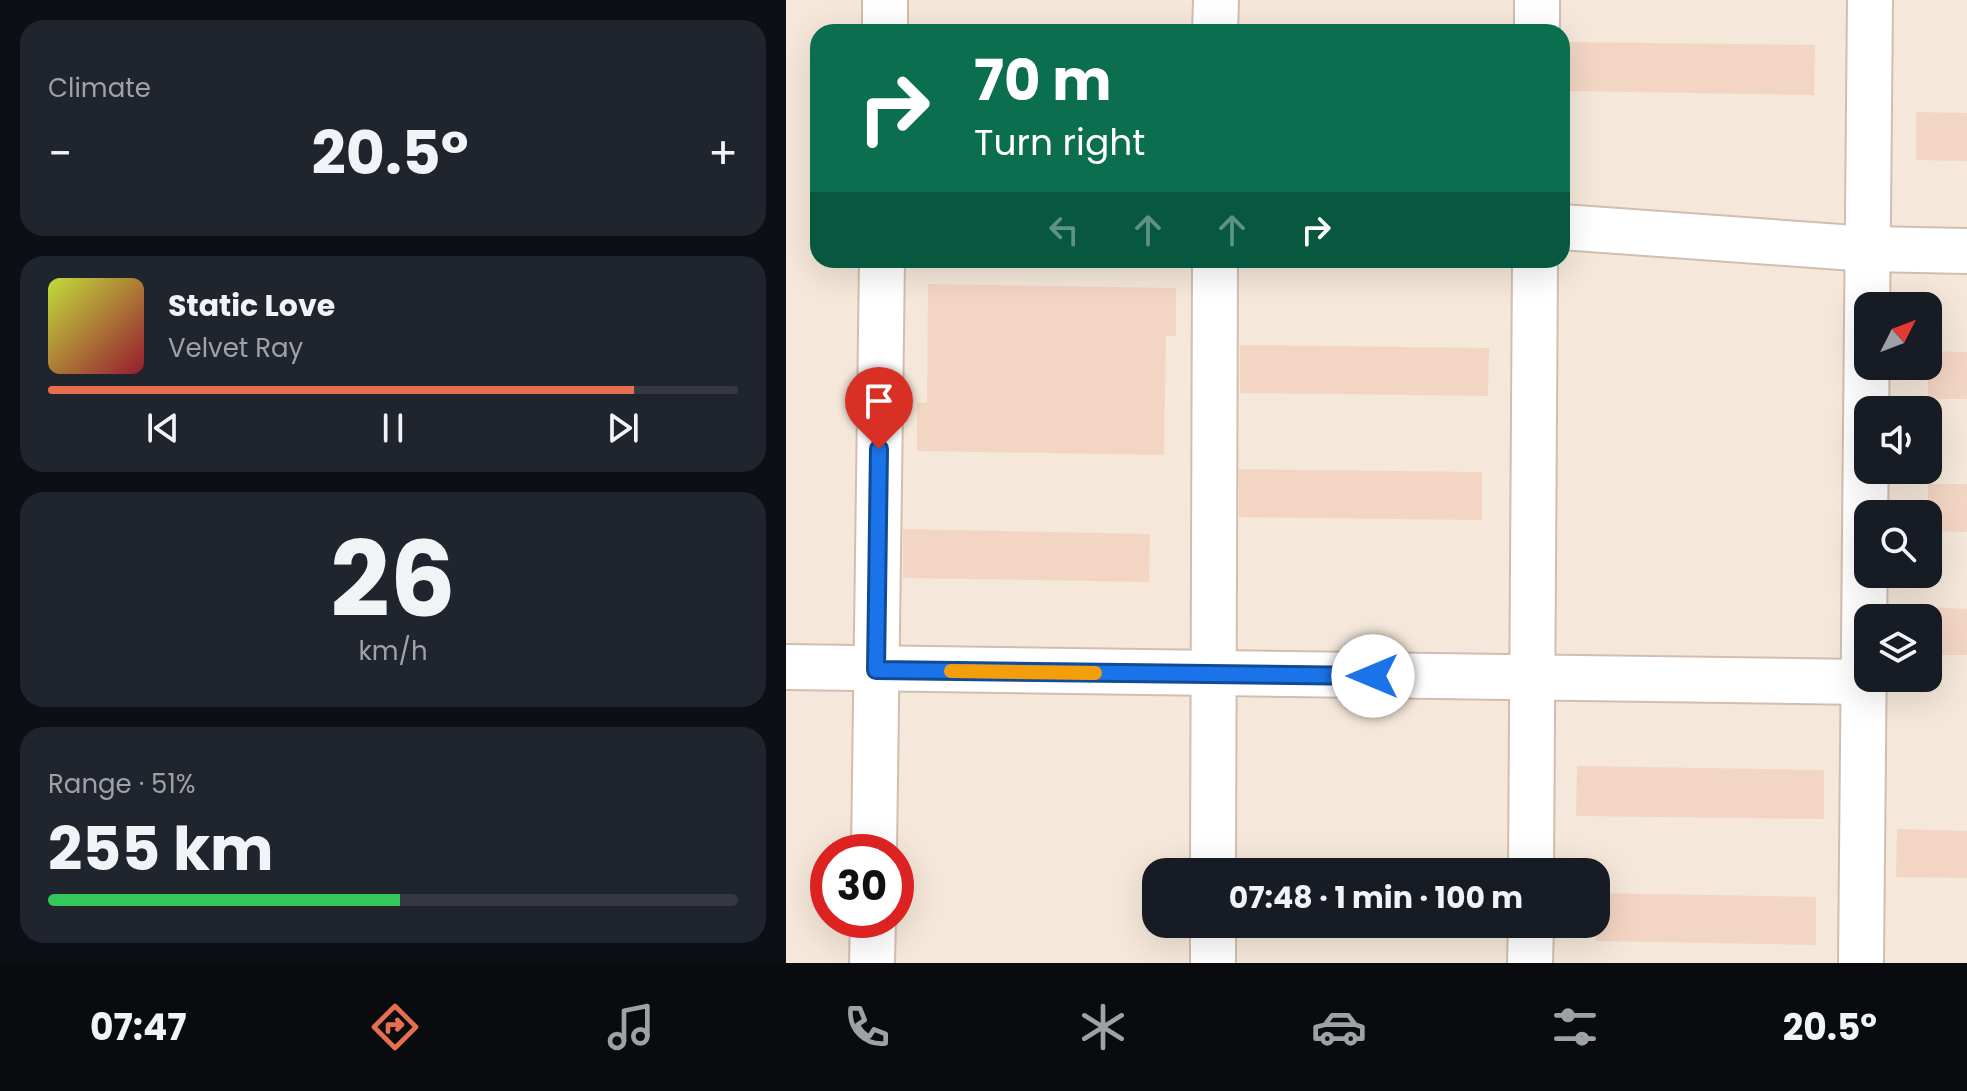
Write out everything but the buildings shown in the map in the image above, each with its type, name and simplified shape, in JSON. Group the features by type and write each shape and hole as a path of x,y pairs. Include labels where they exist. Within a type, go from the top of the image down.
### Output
{"street":[{"path":"885,0 885,24"},
{"path":"1215,24 1216,0"},
{"path":"1537,0 1537,24"},
{"path":"1864,604 1870,0"},
{"path":"1570,228 1868,249 1967,251"},
{"path":"874,834 882,268"},
{"path":"1213,858 1215,268"},
{"path":"1531,858 1535,268"},
{"path":"786,667 1854,682"},
{"path":"1861,963 1863,692"},
{"path":"872,963 873,938"},
{"path":"1213,938 1213,963"},
{"path":"1530,963 1531,938"}],"shaded area":[{"path":"786,0 1967,0 1967,963 786,963"}],"slow traffic":[{"path":"951,671 1095,673"}],"route":[{"path":"879,449 876,670 1373,676"}]}
